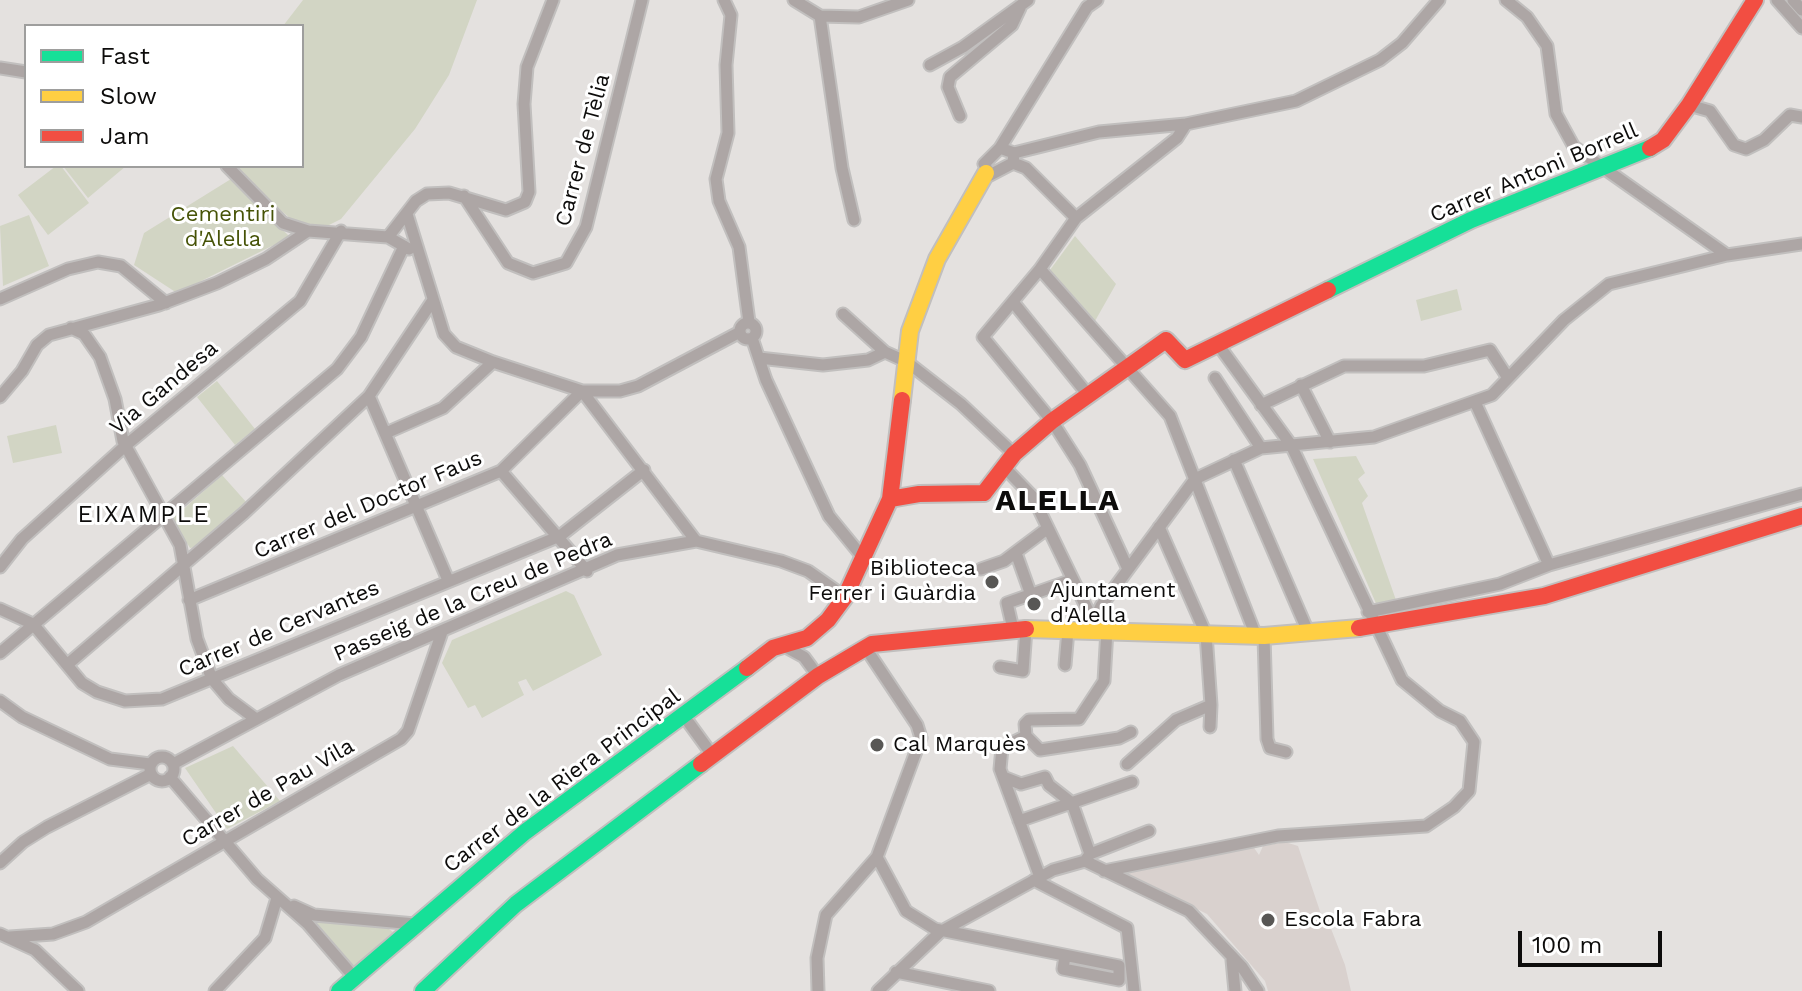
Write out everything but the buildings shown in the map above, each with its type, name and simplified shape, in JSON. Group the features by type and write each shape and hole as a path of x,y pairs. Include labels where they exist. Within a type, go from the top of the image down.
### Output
{"street":[{"path":"388,237 416,201 438,191 506,210 525,202 529,192 524,104 527,67 553,0"},
{"name":"Carrer de Tèlia","path":"464,196 508,263 533,273 566,263 586,227 642,0"},
{"path":"724,0 731,15 726,65 728,133 716,179 719,201 739,247 749,322 757,331 752,338 745,339 740,332"},
{"path":"794,0 820,16 859,17 908,0"},
{"path":"818,676 804,657 802,648 807,638 828,620 845,597 865,560 890,499 910,331 937,259 986,173 988,158 1000,148 1087,7 1097,0"},
{"path":"986,173 996,175 1014,158 1099,132 1186,124 1296,101 1380,60 1402,43 1439,0"},
{"path":"1506,0 1527,17 1547,46 1556,114 1563,132 1574,147 1727,255"},
{"name":"Carrer Antoni Borrell","path":"1127,368 1166,340 1185,360 1395,260 1471,220 1602,169 1663,140 1689,105 1755,0"},
{"path":"1777,0 1802,28"},
{"path":"1793,0 1802,10"},
{"path":"930,65 963,47 1024,4"},
{"path":"960,116 948,87 950,77 1012,25 1024,4"},
{"path":"820,16 842,168 854,220"},
{"path":"0,68 24,72"},
{"path":"1689,105 1710,111 1734,145 1746,149 1764,140 1790,115 1802,117"},
{"path":"1128,569 1080,465 1052,421 983,337 1040,269 1076,218 1177,138 1186,124"},
{"path":"1000,148 1009,149 1014,158 1076,218"},
{"path":"229,168 272,215 294,228 388,237 417,253"},
{"path":"407,214 444,334 451,343 493,362 582,391 603,393 638,386 740,332 742,325 749,322"},
{"path":"2,394 37,345 49,335 166,303 266,259 308,231"},
{"name":"Via Gandesa","path":"0,567 22,539 125,446 300,301 341,231"},
{"path":"1097,627 1128,569 1195,479 1261,448 1374,437 1492,395 1564,320 1609,284 1727,255 1802,244"},
{"path":"0,653 344,362 381,300 404,246"},
{"path":"0,299 68,269 98,262 121,266 166,303"},
{"path":"1040,269 1170,416 1260,636 1270,748 1286,752"},
{"path":"68,664 184,566 369,396 433,300"},
{"path":"1013,302 1089,396"},
{"path":"843,314 885,352 907,362 961,404 1009,461 1033,497 1097,627 1104,681 1079,719 1029,720 1025,724 1026,736 1040,750 1119,738 1131,732"},
{"path":"71,328 84,334 100,357 115,399 125,446 180,545 197,639 212,679 229,699 256,719"},
{"path":"752,338 829,516 865,560"},
{"path":"1104,871 1278,836 1426,826 1454,807 1469,791 1474,742 1460,721 1440,711 1402,680 1371,620 1291,445 1217,343"},
{"path":"1261,405 1344,366 1424,366 1490,350 1508,378"},
{"path":"759,358 823,365 868,360 885,352"},
{"path":"386,433 443,408 493,362"},
{"path":"890,499 919,494 984,493 1009,461 1052,421 1127,368"},
{"path":"1215,378 1261,448"},
{"path":"1301,385 1330,442"},
{"path":"582,391 696,541"},
{"name":"Carrer del Doctor Faus","path":"189,600 501,471 582,391"},
{"path":"598,411 603,393"},
{"path":"369,396 448,580"},
{"path":"1475,402 1549,565"},
{"path":"1234,460 1309,634"},
{"name":"Carrer de Cervantes","path":"33,624 82,683 125,701 162,699 560,536 644,470"},
{"path":"501,471 587,571"},
{"path":"423,991 516,904 818,676 865,647 909,639 1020,629 1097,627 1260,636 1309,634 1486,588 1549,565 1802,494"},
{"path":"1371,620 1544,596 1802,516"},
{"path":"981,569 1016,553 1047,527"},
{"path":"1159,527 1206,634 1210,727"},
{"name":"Passeig de la Creu de Pedra","path":"173,764 339,675 587,571 617,555 696,541 781,561 808,571 845,597"},
{"path":"1016,553 1031,595"},
{"path":"1000,667 1023,671 1020,629 1007,603 1072,580"},
{"path":"0,609 33,624"},
{"path":"1065,665 1068,630"},
{"name":"Carrer de Pau Vila","path":"5,935 53,934 86,922 401,739 408,731 442,632"},
{"name":"Carrer de la Riera Principal","path":"339,991 525,832 773,648 807,638"},
{"path":"782,645 804,657"},
{"path":"818,991 817,958 826,915 877,857 921,738 917,725 865,647"},
{"path":"0,701 22,717 110,759 150,769 159,781 170,777"},
{"path":"1127,764 1176,720 1211,705"},
{"path":"689,723 697,706"},
{"path":"689,723 713,756"},
{"path":"669,726 689,723"},
{"path":"1026,736 1002,748 1003,777 1037,879 1127,928 1134,991"},
{"path":"0,863 23,842 150,769 162,756 173,764 170,777"},
{"path":"170,777 224,842 281,900 311,919 354,977"},
{"path":"1003,777 1021,784 1045,777 1049,785 1072,803 1088,858 1104,871 1189,911 1258,991"},
{"path":"1019,821 1132,782"},
{"path":"878,991 943,931 1037,879 1149,831"},
{"path":"877,857 906,911 943,931 1119,966 1119,980 1063,969 1065,956"},
{"path":"215,991 265,938 281,900"},
{"path":"311,919 415,924"},
{"name":"Carrer de Pau Vila","path":"35,950 53,934"},
{"path":"5,935 35,950 78,991"},
{"path":"1232,960 1235,991"},
{"path":"896,972 989,991"}],"shaded area":[{"name":"Escola Fabra","path":"1285,842 1298,846 1325,926 1330,926 1345,965 1351,991 1268,991 1265,981 1207,914 1118,870 1252,845 1259,855 1263,846"}],"green space":[{"path":"303,0 477,0 449,75 415,129 341,219 327,226 297,224 230,168 304,168 304,24 285,24"},
{"path":"53,168 63,168 89,203 48,235 18,195"},
{"path":"65,168 124,168 88,198"},
{"name":"Cementiri d'Alella","path":"231,179 290,237 177,293 134,265 144,233"},
{"path":"29,215 49,266 3,286 0,226"},
{"path":"1075,236 1116,284 1095,321 1050,270"},
{"path":"1457,289 1462,310 1421,321 1416,300"},
{"path":"217,381 255,429 235,445 197,397"},
{"path":"56,425 62,453 13,463 7,436"},
{"path":"1356,456 1365,473 1358,479 1368,496 1362,503 1397,603 1378,608 1313,459"},
{"path":"222,475 247,503 196,547 190,548 172,519"},
{"path":"566,591 574,595 602,655 533,691 526,679 518,682 524,695 482,718 475,705 468,708 442,663 452,640"},
{"path":"233,746 280,801 227,829 185,768"},
{"path":"314,919 385,926 393,932 351,969"}],"traffic: fast":[{"path":"1328,290 1471,220 1650,148"},
{"path":"339,991 525,832 747,668"},
{"path":"423,991 516,904 701,764"}],"traffic: slow":[{"path":"902,400 910,331 937,259 986,173"},
{"path":"1026,629 1264,636 1359,628"}],"traffic: jam":[{"path":"1650,148 1663,140 1689,105 1755,0"},
{"path":"890,499 919,494 984,493 1014,454 1052,421 1166,340 1185,360 1328,290"},
{"path":"747,668 773,648 807,638 828,620 845,597 890,499 902,400"},
{"path":"1359,628 1544,596 1802,516"},
{"path":"701,764 818,676 872,644 1026,629"}],"place":[{"name":"Biblioteca Ferrer i Guàrdia","path":"992,582"},
{"name":"Ajuntament d'Alella","path":"1034,604"},
{"name":"Cal Marquès","path":"877,745"},
{"name":"Escola Fabra","path":"1268,920"}],"district":[{"name":"ALELLA","path":"1058,501"},
{"name":"EIXAMPLE","path":"144,515"}]}
